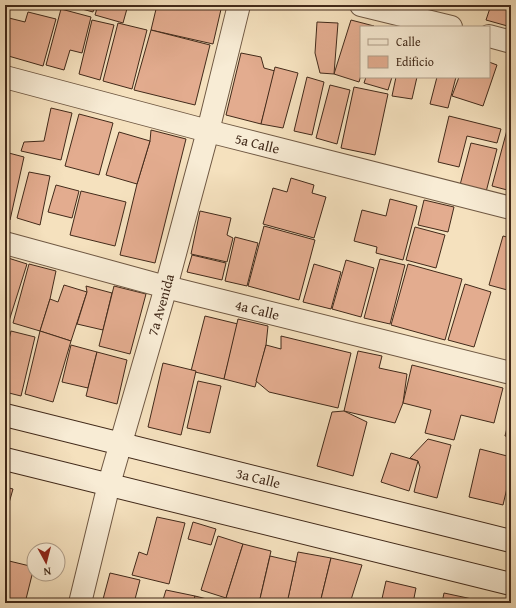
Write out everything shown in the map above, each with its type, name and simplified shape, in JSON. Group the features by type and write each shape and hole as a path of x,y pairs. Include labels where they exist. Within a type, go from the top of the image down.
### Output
{"street":[{"name":"7a Avenida","path":"80,603 109,484 166,286 208,131 239,5"},
{"path":"362,5 447,26"},
{"path":"490,36 511,42"},
{"name":"5a Calle","path":"5,77 208,131 511,208"},
{"name":"4a Calle","path":"5,243 166,286 511,373"},
{"name":"3a Calle","path":"5,415 511,541"},
{"path":"5,459 511,584"}],"building":[{"path":"67,5 95,5 93,12"},
{"path":"98,5 128,5 123,23 95,15"},
{"path":"157,5 222,5 213,44 151,30"},
{"path":"491,5 511,5 511,27 486,20"},
{"path":"61,9 91,17 82,53 70,50 64,70 46,65"},
{"path":"28,12 56,19 43,66 5,55 5,17 25,22"},
{"path":"92,20 114,25 100,80 79,74"},
{"path":"351,20 374,26 360,26 359,82 334,74"},
{"path":"317,22 338,23 334,74 320,73 315,53"},
{"path":"118,23 147,30 132,89 103,81"},
{"path":"151,30 210,45 195,105 134,90"},
{"path":"241,53 261,57 264,68 275,71 261,124 226,115"},
{"path":"490,62 497,65 483,106 452,96 459,78 490,78"},
{"path":"275,67 298,73 283,128 261,124"},
{"path":"307,77 324,82 312,135 294,131"},
{"path":"366,78 392,78 388,90 364,83"},
{"path":"396,78 417,78 412,99 392,96"},
{"path":"437,78 456,78 448,108 430,104"},
{"path":"330,85 350,90 337,144 316,138"},
{"path":"354,87 388,94 375,155 341,148"},
{"path":"51,108 72,113 61,160 21,151 24,142 44,141"},
{"path":"79,114 113,123 99,175 65,166"},
{"path":"449,116 501,129 497,143 467,136 459,167 438,162"},
{"path":"151,130 186,139 155,263 120,255 137,184 150,141"},
{"path":"507,130 511,130 511,191 492,186"},
{"path":"119,132 150,141 137,184 106,175"},
{"path":"471,143 497,149 486,192 460,185"},
{"path":"5,152 24,157 10,220 5,218"},
{"path":"29,172 50,176 40,225 17,218"},
{"path":"291,178 314,185 312,193 326,197 314,238 263,224 273,188 287,192"},
{"path":"56,185 79,191 72,218 48,212"},
{"path":"81,191 126,202 115,246 70,235"},
{"path":"390,199 417,206 403,260 376,253 377,247 354,241 362,210 386,216"},
{"path":"424,200 454,207 448,232 418,225"},
{"path":"200,211 231,218 227,235 233,238 227,262 191,254"},
{"path":"264,226 315,240 299,300 248,286"},
{"path":"415,227 445,235 436,268 406,260"},
{"path":"503,236 511,238 511,291 489,285"},
{"path":"235,237 258,243 247,286 225,281"},
{"path":"192,255 226,263 222,280 187,272"},
{"path":"5,257 27,264 9,321 5,320"},
{"path":"380,259 405,265 390,324 364,318"},
{"path":"346,260 374,268 361,317 332,309"},
{"path":"29,264 56,271 50,299 40,331 13,323"},
{"path":"314,264 341,272 331,309 303,302"},
{"path":"408,264 462,279 445,340 391,325"},
{"path":"465,284 491,292 474,347 448,340"},
{"path":"64,285 87,292 71,341 40,331 50,299 58,302"},
{"path":"86,286 112,293 103,330 77,324 87,292"},
{"path":"114,286 146,294 130,354 99,346"},
{"path":"205,316 238,324 224,379 191,371"},
{"path":"238,319 268,326 266,345 255,387 224,379"},
{"path":"11,331 35,337 21,396 5,392 5,356"},
{"path":"40,331 71,341 53,402 25,394"},
{"path":"281,336 351,353 338,408 269,392 256,381 266,345 281,349"},
{"path":"71,345 97,352 88,388 62,382"},
{"path":"358,351 382,356 379,368 407,374 403,403 395,423 344,411"},
{"path":"97,352 127,360 117,404 86,396"},
{"path":"163,363 196,371 181,435 148,427"},
{"path":"412,365 503,388 494,423 461,415 454,440 425,433 431,410 403,403"},
{"path":"198,381 221,386 210,433 187,428"},
{"path":"344,411 367,422 353,476 317,466 332,412"},
{"path":"511,412 511,437 505,436"},
{"path":"428,439 451,445 437,498 414,492 420,467 418,461 410,458"},
{"path":"480,449 511,457 511,471 503,505 469,497"},
{"path":"391,453 418,461 409,491 381,482"},
{"path":"5,487 13,489 5,517"},
{"path":"157,517 185,523 169,584 132,575 139,552 147,555"},
{"path":"193,522 216,529 211,545 188,539"},
{"path":"218,536 243,544 226,598 201,590"},
{"path":"243,544 271,551 259,603 226,598"},
{"path":"298,552 331,558 320,603 287,603"},
{"path":"270,556 296,562 287,603 259,603"},
{"path":"331,558 362,565 350,603 320,603"},
{"path":"5,560 26,565 26,582 30,582 25,603 5,599"},
{"path":"110,573 140,580 134,603 102,603"},
{"path":"386,581 416,588 413,603 381,603"},
{"path":"166,590 195,596 193,603 162,603"},
{"path":"444,593 491,603 442,603"},
{"path":"195,596 223,603 193,603"}]}
